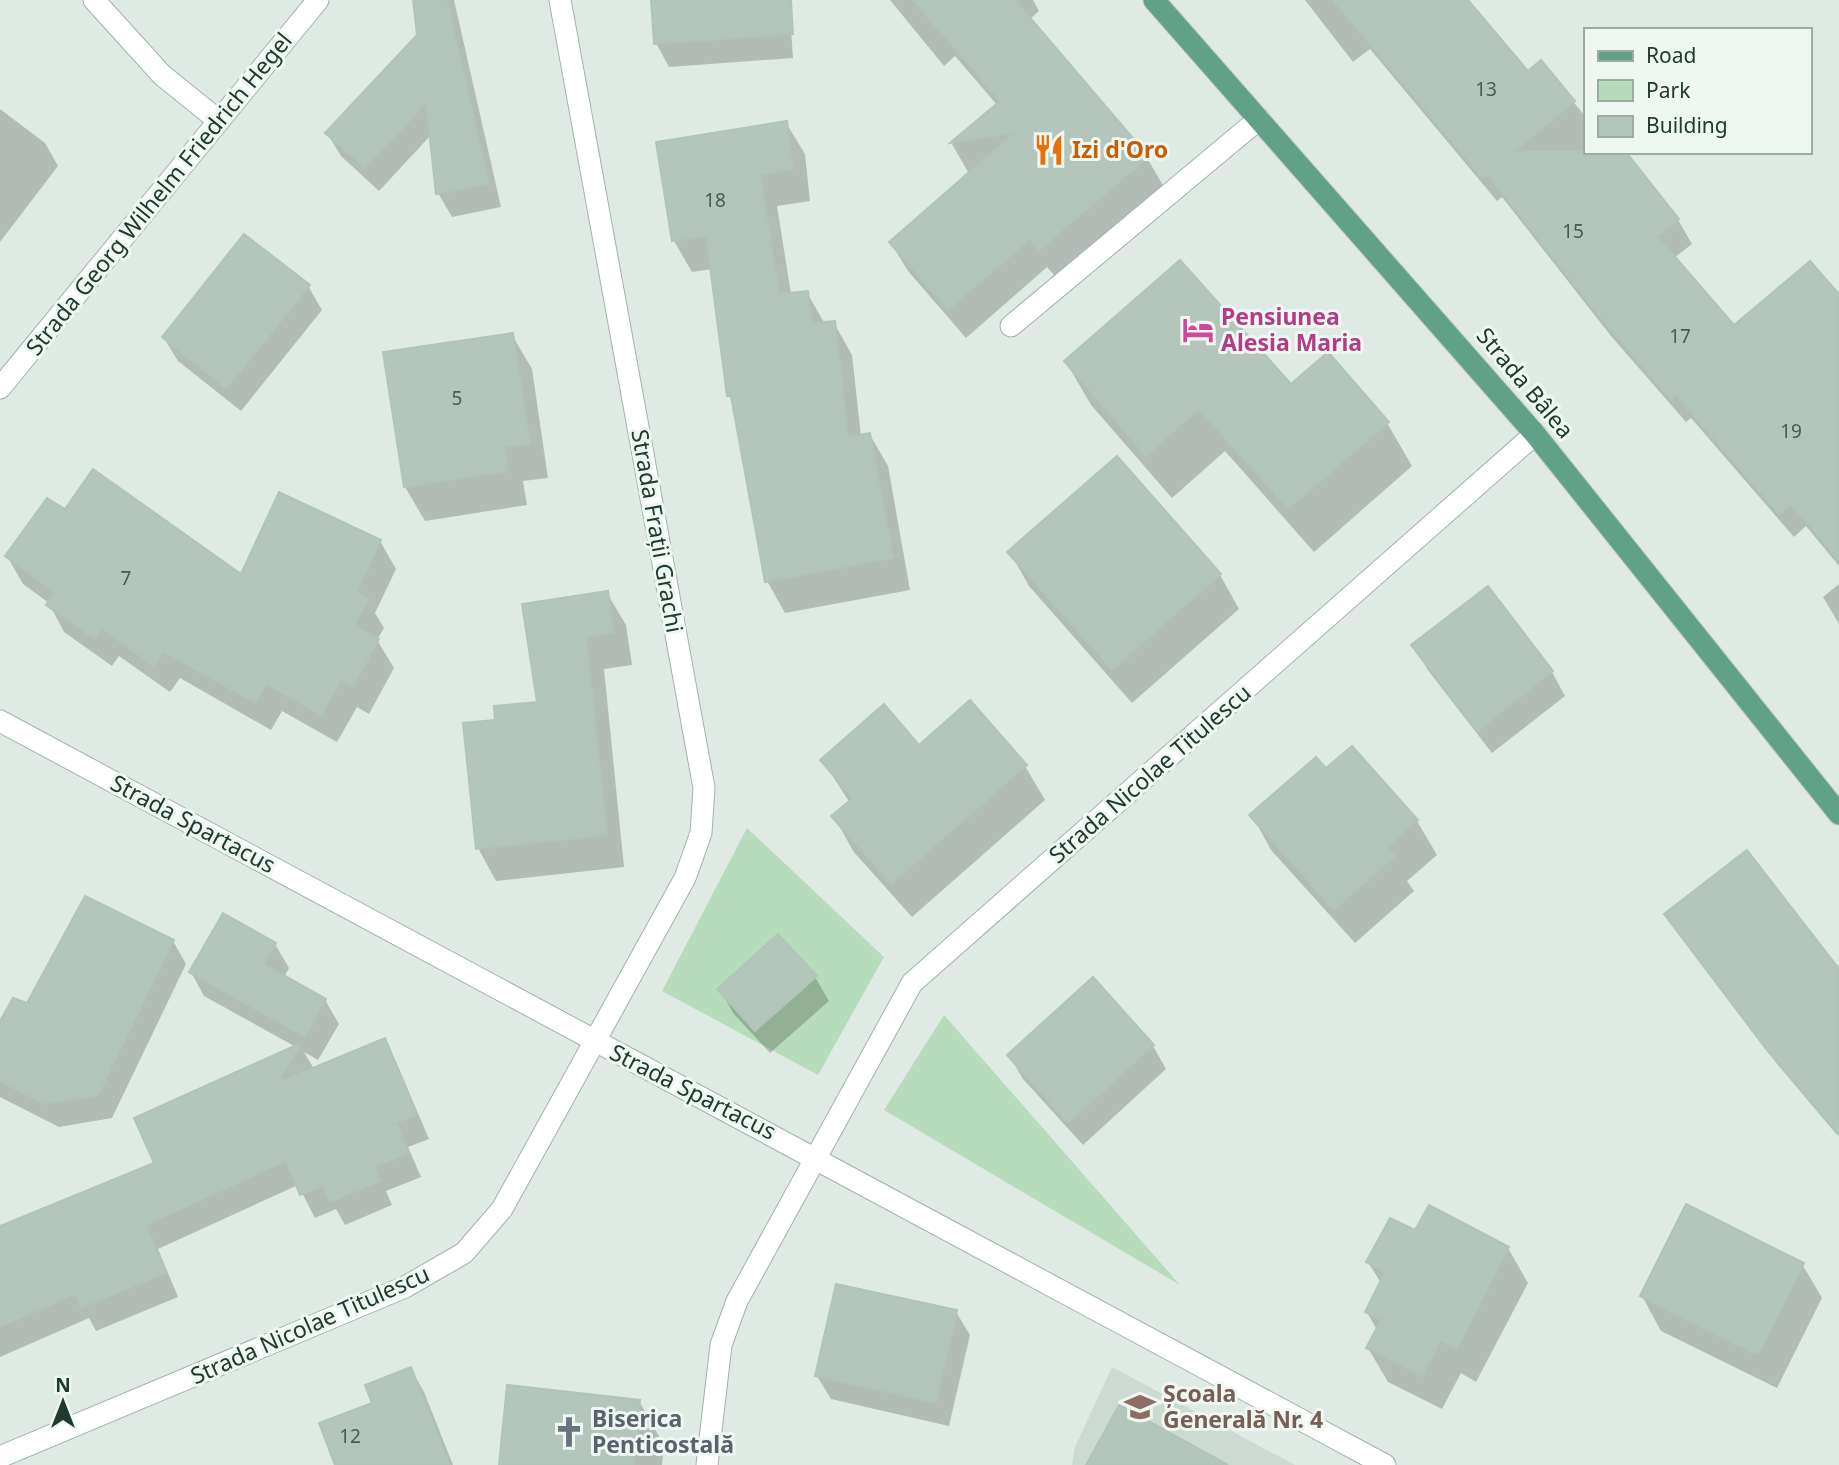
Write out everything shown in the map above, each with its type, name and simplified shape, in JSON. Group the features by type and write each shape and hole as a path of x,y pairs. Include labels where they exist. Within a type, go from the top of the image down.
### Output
{"main road":[{"name":"Strada Bâlea","path":"1154,0 1535,435 1839,814"}],"street":[{"path":"94,0 162,75 219,121"},
{"name":"Strada Georg Wilhelm Friedrich Hegel","path":"0,388 318,0"},
{"name":"Strada Frații Grachi","path":"560,0 704,788 701,833 685,878 593,1040"},
{"path":"1011,326 1259,119"},
{"name":"Strada Nicolae Titulescu","path":"816,1156 912,984 1535,435"},
{"name":"Strada Spartacus","path":"0,720 593,1040 816,1156 1385,1465"},
{"name":"Strada Nicolae Titulescu","path":"0,1457 405,1287 464,1253 502,1209 593,1040"},
{"path":"707,1465 721,1345 737,1301 816,1156"}],"shaded area":[{"name":"Școala Generală Nr. 4","path":"1112,1367 1295,1465 1072,1465 1075,1447"}],"green space":[{"path":"747,828 884,957 818,1075 662,991"},
{"path":"944,1015 1180,1285 884,1110"}],"building":[{"path":"413,0 447,0 489,184 436,194 426,103 365,168 325,133 417,35"},
{"path":"651,0 791,0 793,34 654,44"},
{"path":"913,0 1015,0 1149,157 1039,250 1030,239 948,310 889,242 1014,133 950,143 1000,101"},
{"path":"1333,0 1468,0 1528,71 1541,60 1575,101 1514,152 1628,154 1679,219 1658,237 1734,325 1810,261 1839,294 1839,561 1791,504 1780,515 1676,395 1671,400 1596,312 1487,174 1482,178"},
{"path":"787,121 793,169 760,175 779,294 808,291 812,323 835,321 848,437 870,433 893,558 765,582 731,396 727,396 706,236 672,241 656,142"},
{"path":"244,234 310,285 226,389 162,337"},
{"path":"1180,260 1291,384 1328,352 1389,422 1288,509 1199,409 1146,456 1064,361"},
{"path":"513,333 530,444 504,447 508,471 404,487 383,352"},
{"path":"1117,456 1221,574 1112,670 1007,552"},
{"path":"93,469 241,574 279,492 381,540 357,592 369,599 354,625 379,639 353,687 341,681 321,715 266,684 255,703 164,652 154,666 102,629 95,639 46,605 54,592 5,556 47,498 65,509"},
{"path":"1488,586 1553,671 1477,731 1411,645"},
{"path":"608,591 614,633 586,637 607,835 476,849 463,723 495,720 494,706 537,702 522,604"},
{"path":"970,700 1027,765 891,884 831,816 853,798 820,760 884,704 919,745"},
{"path":"1352,746 1418,820 1387,847 1395,856 1334,910 1249,815 1316,757 1326,768"},
{"path":"1747,850 1839,969 1839,1135 1767,1050 1664,914"},
{"path":"85,896 174,940 98,1095 44,1104 0,1081 0,1021 13,998 27,1003"},
{"path":"223,913 276,943 264,964 326,999 305,1037 189,972"},
{"path":"778,934 817,976 755,1031 717,989"},
{"path":"1093,977 1154,1045 1068,1123 1007,1055"},
{"path":"385,1038 417,1115 396,1123 409,1153 374,1167 380,1181 330,1202 323,1186 300,1195 286,1161 146,1225 166,1273 81,1308 75,1294 0,1327 0,1226 154,1163 134,1118 301,1043 279,1082"},
{"path":"1686,1204 1804,1263 1758,1355 1640,1296"},
{"path":"1429,1205 1509,1247 1457,1349 1441,1340 1422,1376 1366,1348 1381,1320 1365,1312 1385,1272 1366,1262 1390,1218 1415,1230"},
{"path":"836,1284 957,1310 936,1403 815,1376"},
{"path":"411,1367 450,1465 335,1465 319,1423 372,1403 365,1385"},
{"name":"Biserica Penticostală","path":"507,1385 640,1400 633,1465 499,1465"},
{"path":"1119,1405 1228,1465 1086,1465"}],"place":[{"name":"Izi d'Oro","path":"1049,150"},
{"name":"Pensiunea Alesia Maria","path":"1198,330"},
{"name":"Școala Generală Nr. 4","path":"1140,1407"},
{"name":"Biserica Penticostală","path":"569,1432"}]}
